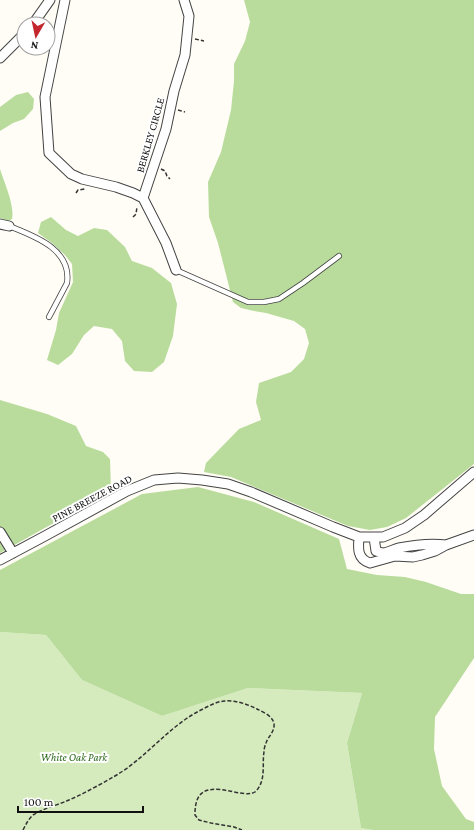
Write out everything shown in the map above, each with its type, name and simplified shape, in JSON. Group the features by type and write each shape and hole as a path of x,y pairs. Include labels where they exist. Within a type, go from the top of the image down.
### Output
{"street":[{"path":"38,16 50,0"},
{"path":"65,0 45,97 49,153 71,174 82,179 133,193 141,202 166,243 176,270"},
{"name":"BERKLEY CIRCLE","path":"141,202 167,124 174,91 185,55 189,16 184,0"},
{"path":"0,58 16,42"},
{"path":"474,472 424,515 405,528 383,536 359,537 358,549 366,562 370,563 413,546 430,549 474,536"},
{"name":"PINE BREEZE ROAD","path":"0,560 127,490 154,480 178,478 228,484 359,537"},
{"path":"0,532 14,553"},
{"path":"374,537 376,551 379,553 397,552"}],"lane":[{"path":"5,225 35,237 48,245 58,253 64,262 68,276 67,283 48,317"},
{"path":"176,270 248,302 264,302 279,299 339,256"}],"path":[{"path":"195,39 204,41"},
{"path":"176,109 185,112"},
{"path":"154,112 164,118"},
{"path":"159,169 165,171 170,179"},
{"path":"76,193 78,190 85,189 87,186"},
{"path":"133,217 136,214 136,209 141,202"},
{"path":"23,830 26,822 34,815 69,800 115,776 130,766 189,716 208,706 225,701 242,703 263,711 272,718 274,730 266,743 262,782 253,794 217,789 205,791 196,802 194,815 199,820 242,830"}],"green space":[{"path":"244,0 474,0 474,464 406,518 387,527 370,530 348,526 231,477 204,472 206,463 239,429 261,420 256,402 259,383 291,372 304,359 309,343 305,329 294,321 241,308 233,302 218,243 209,217 208,182 221,152 231,110 234,64 245,41 250,22"},
{"path":"28,92 34,99 33,109 24,119 13,123 0,131 0,107 16,95"},
{"path":"0,169 9,194 12,208 12,219 9,221 0,218"},
{"path":"51,217 66,230 78,236 94,228 107,230 125,247 132,261 152,268 171,283 177,304 173,336 164,362 152,372 134,371 125,361 122,341 112,329 94,326 84,335 72,354 58,365 47,360 56,330 59,313 73,282 72,264 52,243 38,233 41,222"},
{"path":"0,400 47,414 76,426 86,446 103,452 110,459 111,491 0,553"},
{"path":"198,487 254,502 339,539 347,569 377,575 405,577 426,582 461,594 474,594 474,658 435,717 434,749 442,786 466,819 474,822 474,830 373,830 361,828 347,743 362,693 248,688 162,716 82,680 46,635 0,632 0,570 142,494"},
{"name":"White Oak Park","path":"0,632 46,635 82,680 162,716 248,688 362,693 347,743 361,828 373,830 0,830"}]}
